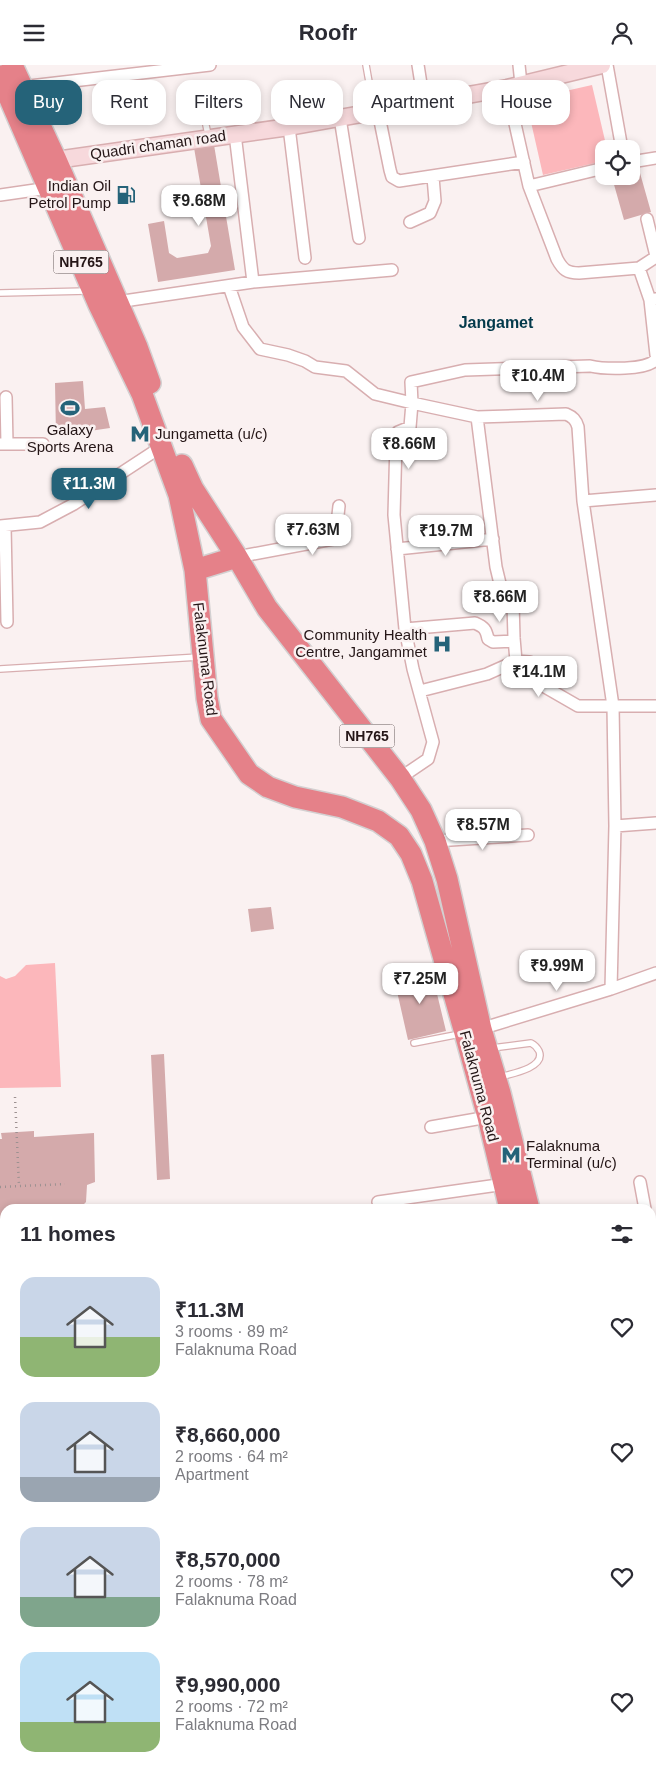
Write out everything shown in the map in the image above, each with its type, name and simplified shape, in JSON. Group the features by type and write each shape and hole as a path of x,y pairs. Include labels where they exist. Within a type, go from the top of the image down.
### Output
{"highway":[{"name":"Falaknuma Road","path":"12,65 19,80"},
{"name":"Falaknuma Road","path":"0,77 48,163 116,302 137,347 171,441 193,489 267,607 400,778 420,810 435,841 458,921 473,1031 488,1117 509,1204"},
{"name":"Falaknuma Road","path":"35,125 48,163 49,188 93,291 142,393 179,495 195,570 211,719 249,774 268,787 295,797 342,807 378,821 399,836 411,854 473,1031 487,1049 528,1204"},
{"path":"195,570 237,557"}],"street":[{"path":"100,65 100,77"},
{"path":"77,80 210,65"},
{"path":"418,65 420,80"},
{"path":"515,80 519,65"},
{"name":"Quadri chaman road","path":"535,80 578,68 602,65"},
{"path":"607,65 620,140"},
{"name":"Quadri chaman road","path":"48,163 207,134 235,134 300,125"},
{"path":"341,125 359,238"},
{"path":"379,125 392,177 404,181 524,162"},
{"path":"519,125 529,186 562,268 569,273 639,268 656,256 648,219"},
{"path":"289,127 305,258"},
{"path":"235,134 253,282"},
{"path":"640,161 656,158"},
{"path":"529,186 595,170"},
{"path":"410,222 430,213 433,208 435,201 433,177"},
{"path":"0,195 49,188"},
{"path":"639,268 653,300 656,355"},
{"path":"116,302 253,282 392,270"},
{"path":"229,286 243,327 260,349 288,355 305,361 314,367 346,371 375,394 478,417 566,414 573,417 578,427 583,501 613,707 616,826 611,989"},
{"path":"400,778 428,759 433,742 405,629 394,515 396,442 398,432 410,427 411,382 465,370 590,366 604,369 649,365 653,364 656,359"},
{"path":"6,397 3,444 43,444"},
{"path":"478,417 496,567 503,596 513,603 516,661"},
{"path":"7,622 3,526 40,523 74,504 162,447"},
{"path":"583,501 656,495"},
{"path":"237,557 332,539 336,533 339,506"},
{"path":"397,549 492,539"},
{"path":"405,629 475,623 487,631 488,639 493,642 514,641"},
{"path":"420,691 488,674 516,661 529,661 535,664 538,683 578,707 656,706"},
{"path":"616,826 656,823"},
{"path":"435,841 528,835"},
{"path":"473,1031 611,989 656,973"},
{"path":"431,1127 488,1117"},
{"path":"640,1182 644,1204"},
{"path":"378,1202 413,1203 505,1184"}],"lane":[{"path":"366,65 369,80"},
{"path":"205,125 207,134"},
{"path":"0,293 93,291"},
{"path":"0,669 204,657"},
{"path":"414,1043 473,1031"},
{"path":"487,1049 531,1043 535,1045 540,1055 539,1060 534,1065 496,1079"}],"path":[{"path":"15,1097 19,1186"},
{"path":"0,1187 64,1183"}],"shaded area":[{"path":"592,85 605,140 595,140 595,163 543,175 532,125 570,125 570,90"},
{"path":"55,963 61,1087 0,1088 0,976 6,979 15,976 26,965"}],"building":[{"path":"213,139 235,270 158,282 148,224 164,221 169,253 177,258 208,253 211,246 193,142"},
{"path":"640,173 651,212 624,220 614,185 640,185"},
{"name":"Galaxy Sports Arena","path":"83,381 85,409 105,407 110,428 56,436 55,383"},
{"path":"271,907 274,929 251,932 248,909"},
{"path":"431,969 446,1031 408,1040 394,978"},
{"path":"164,1054 170,1179 157,1180 151,1055"},
{"path":"34,1131 34,1137 94,1133 95,1182 87,1185 86,1202 84,1204 0,1204 1,1133"}],"place":[{"name":"Indian Oil Petrol Pump","path":"126,195"},
{"name":"Galaxy Sports Arena","path":"70,408"},
{"name":"Jungametta (u/c)","path":"140,434"},
{"name":"Community Health Centre, Jangammet","path":"442,644"},
{"name":"Falaknuma Terminal (u/c)","path":"511,1155"}],"district":[{"name":"Jangamet","path":"496,322"}]}
